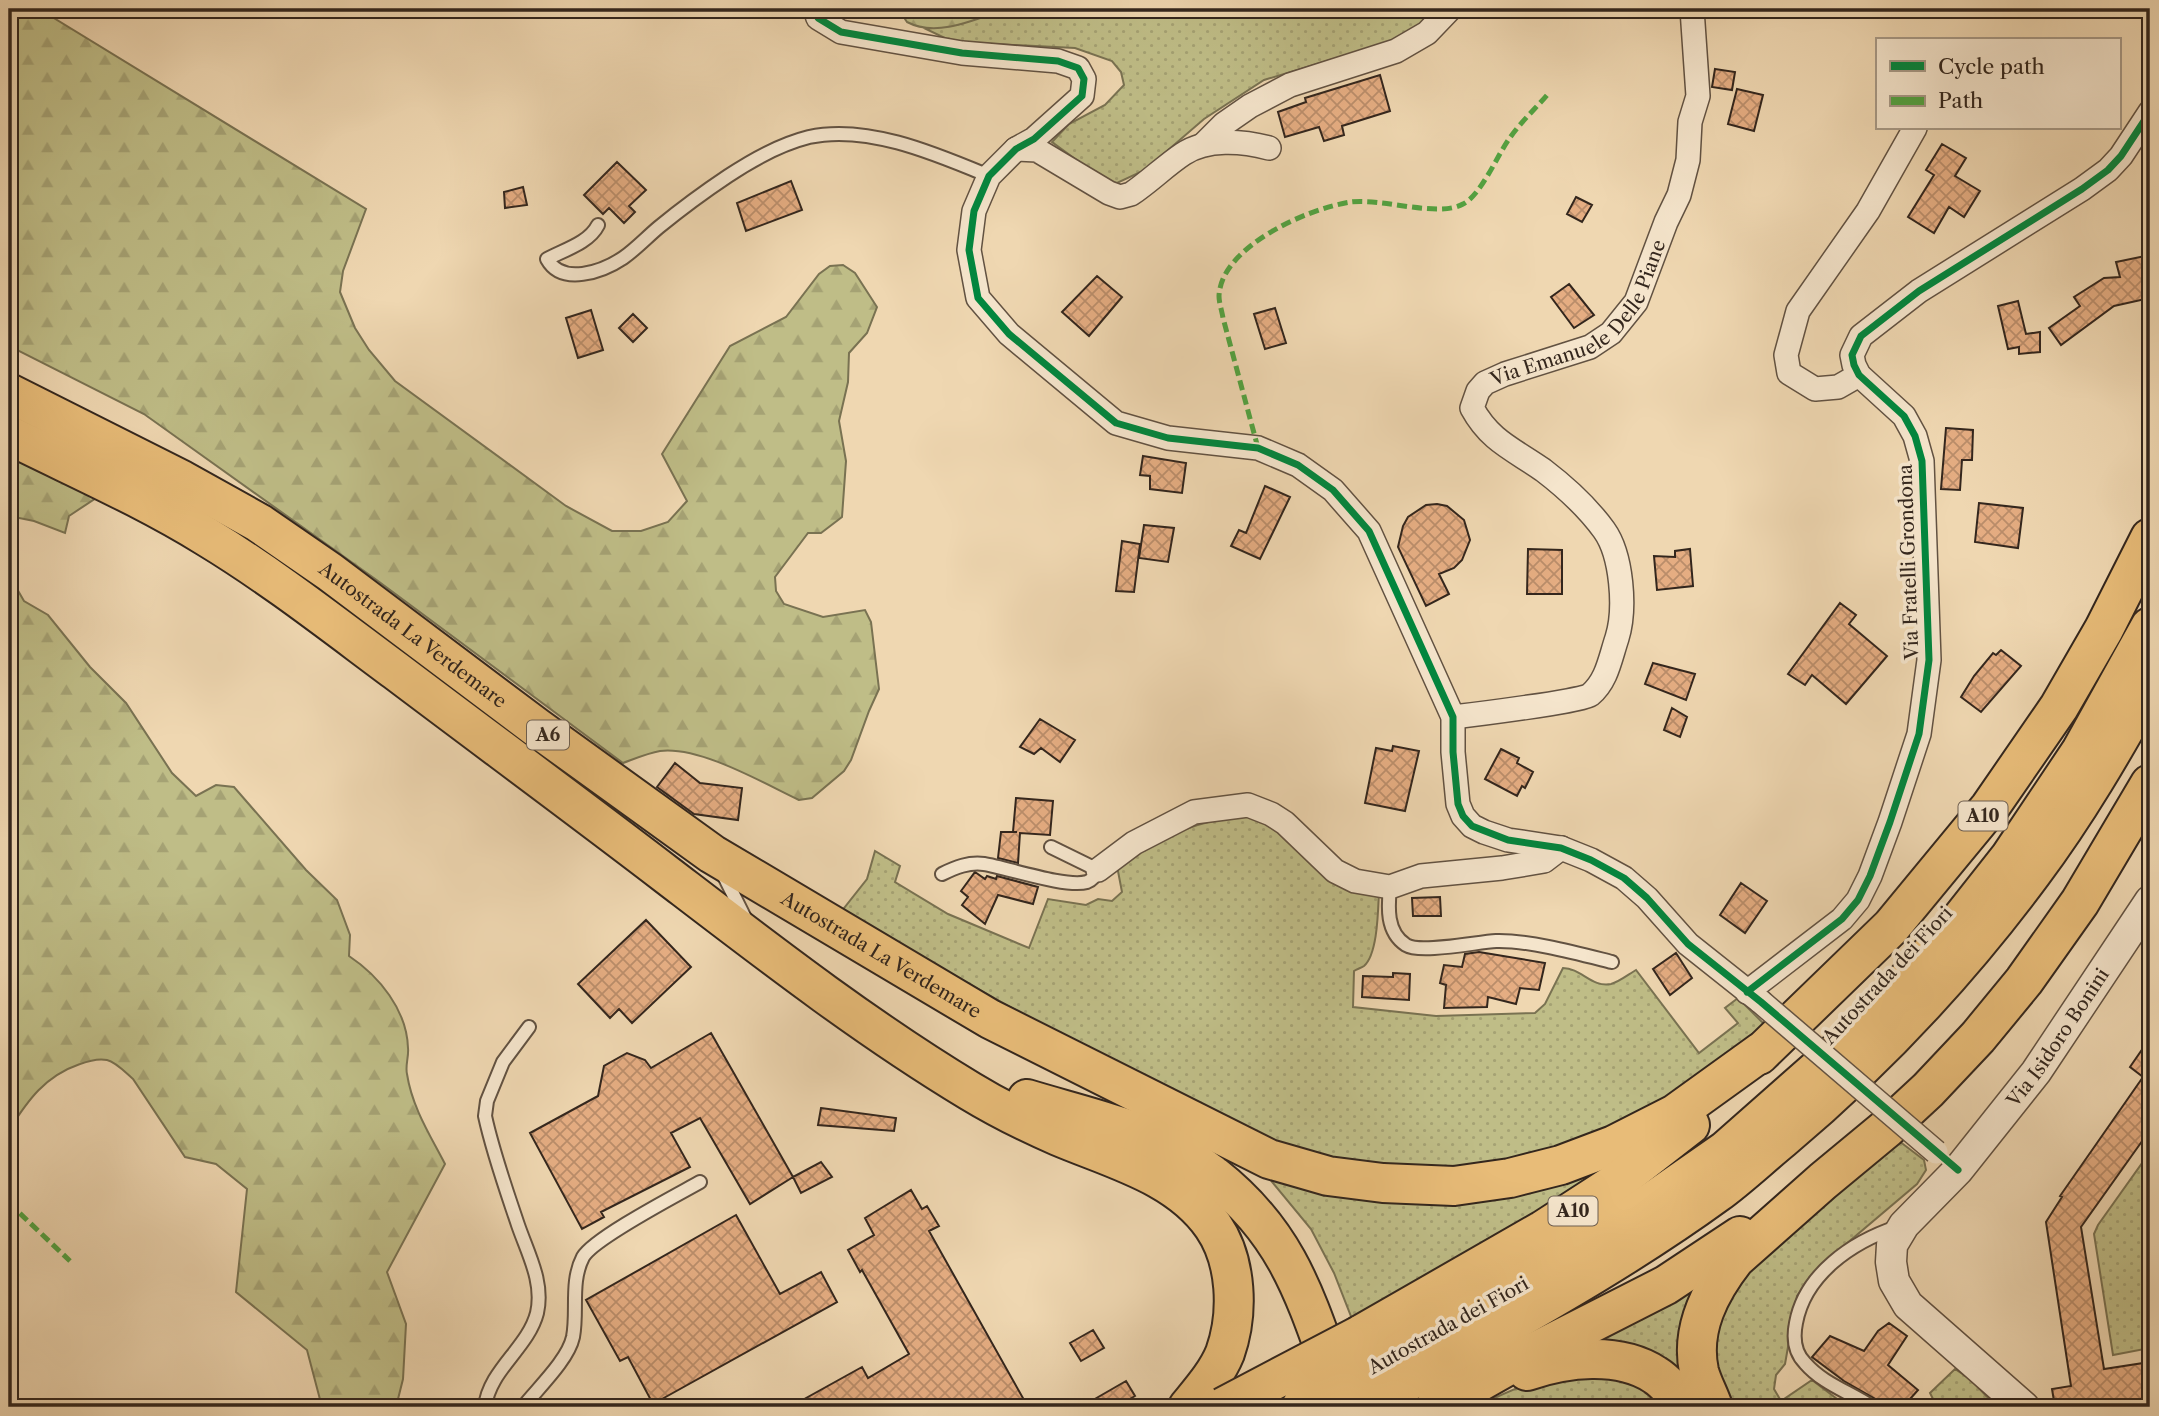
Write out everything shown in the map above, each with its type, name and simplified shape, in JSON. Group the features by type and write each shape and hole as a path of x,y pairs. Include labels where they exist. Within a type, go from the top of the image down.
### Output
{"highway":[{"name":"Autostrada La Verdemare","path":"9,393 259,523 330,572 536,727 712,854 979,1013 1091,1071"},
{"name":"Autostrada La Verdemare","path":"9,435 205,536 307,605 759,946 911,1052"},
{"name":"A10","path":"1223,1407 1372,1381 1543,1230 1614,1184 1693,1123 1761,1052 1891,927 1990,807 2059,707 2104,629 2150,538"},
{"name":"Autostrada dei Fiori","path":"1372,1381 1507,1293 1608,1232 1726,1150 1862,1030 1954,928 2010,857 2081,751 2150,627"},
{"name":"Autostrada dei Fiori","path":"1301,1407 1372,1381 1612,1263 1718,1192 1817,1110 1900,1028 1974,946 2033,872 2106,763 2150,684"},
{"path":"1713,1407 1700,1371 1699,1326 1707,1301 1720,1278 1735,1259 1928,1090 1986,1028 2024,981 2080,902 2150,783"},
{"path":"911,1052 1010,1113 1169,1183 1196,1206 1215,1228 1233,1281 1234,1309 1224,1356 1214,1374 1188,1407"},
{"path":"911,1052 1024,1098 1140,1133 1177,1150 1234,1192 1266,1226 1291,1266 1310,1306 1346,1407"},
{"path":"1091,1071 1269,1158 1328,1176 1383,1183 1454,1186 1510,1178 1561,1165 1614,1145 1675,1114 1761,1052"},
{"path":"1091,1071 1215,1151 1252,1178 1275,1202 1313,1257 1327,1287 1355,1371 1372,1381"},
{"path":"1436,1407 1521,1358 1665,1285 1823,1181"},
{"path":"1445,1407 1529,1370 1572,1360 1599,1359 1628,1364 1655,1374 1673,1390 1685,1407"}],"street":[{"path":"815,9 817,18 841,32 962,53 1058,61 1078,68 1084,79 1082,96 1034,139 1016,149 989,176 974,211 969,250 978,298 1009,334 1116,423 1168,438 1258,448 1298,465 1333,490 1369,531 1453,717 1458,804 1463,816 1472,826 1508,839 1561,848 1624,878 1647,898 1688,944 1947,1161"},
{"path":"1016,149 1037,150 1109,193 1120,197 1131,194 1185,152 1204,144 1224,124 1250,106 1290,85 1396,51 1427,33 1450,9"},
{"name":"Via Emanuele Delle Piane","path":"1453,717 1588,698 1603,681 1621,625 1622,592 1615,552 1610,541 1605,531 1553,479 1492,437 1480,424 1472,408 1478,391 1485,383 1590,347 1611,333 1636,302 1665,222 1679,195 1688,160 1690,122 1698,96 1692,9"},
{"path":"1914,130 1868,211 1798,311 1786,355 1789,373 1815,389 1838,387 1859,374 1852,355 1861,337 1919,291 2082,190 2108,170 2121,156 2150,112"},
{"path":"1204,144 1251,144 1269,148"},
{"name":"Via Fratelli Grondona","path":"1754,997 1842,919 1858,900 1878,854 1919,734 1929,660 1922,461 1915,436 1903,416 1859,374"},
{"path":"1098,870 1134,843 1194,812 1248,805 1285,823 1335,871 1355,881 1390,887 1421,876 1544,862 1561,848"},
{"name":"Via Isidoro Bonini","path":"1903,1225 1947,1161 2036,1072 2150,901"},
{"path":"1903,1225 1892,1245 1891,1262 1894,1281 1908,1305 2024,1407"}],"lane":[{"path":"598,225 594,234 584,241 547,259 551,266 565,274 582,274 612,264 728,175 782,146 809,137 834,134 897,141 989,176"},
{"path":"942,873 959,865 982,864 1054,880 1086,883 1098,870 1051,847"},
{"path":"712,854 759,946"},
{"path":"1390,887 1390,922 1395,936 1409,947 1451,947 1498,941 1551,948 1612,962"},
{"path":"485,1407 495,1379 534,1323 538,1302 534,1264 512,1208 485,1116 487,1101 503,1062 529,1027"},
{"path":"523,1407 565,1354 572,1339 577,1274 583,1256 621,1228 700,1182"},
{"path":"1872,1407 1819,1377 1804,1363 1797,1352 1794,1332 1805,1297 1816,1279 1851,1248 1875,1234 1903,1225"}],"green space":[{"path":"9,9 39,9 366,209 343,271 340,292 355,328 369,350 395,381 566,506 612,531 641,531 668,522 687,501 662,454 730,346 786,317 819,274 830,266 843,265 855,273 877,307 867,333 849,353 848,382 839,421 846,461 842,517 821,533 808,533 775,577 776,591 784,604 823,617 865,610 871,622 879,689 851,760 844,771 812,798 799,800 731,767 694,754 660,751 623,763 378,581 144,414 9,346"},
{"path":"912,9 1005,9 969,22 931,28 907,22 901,13"},
{"path":"1005,9 1437,9 1429,21 1396,40 1264,80 1204,119 1145,170 1117,183 1104,180 1052,142 1069,124 1105,105 1124,85 1121,72 1112,61 1075,48 953,42 926,29 960,24"},
{"path":"9,454 96,498 69,516 65,533 34,521 9,516"},
{"path":"9,575 24,601 48,615 90,667 126,703 172,773 196,796 216,785 234,787 306,870 337,900 350,935 349,956 371,973 397,1007 406,1034 409,1086 422,1120 445,1164 387,1272 406,1324 403,1379 396,1407 322,1407 307,1350 236,1292 247,1189 216,1164 185,1157 133,1079 117,1065 107,1060 93,1060 57,1075 38,1090 9,1130"},
{"path":"1250,815 1379,891 1372,952 1364,966 1354,971 1353,1007 1436,1016 1535,1013 1545,1004 1563,968 1604,984 1617,982 1636,970 1699,1053 1738,1023 1725,1008 1738,998 1766,1026 1678,1098 1607,1139 1466,1170 1315,1161 1144,1082 841,912 867,879 875,851 900,866 895,882 948,914 1029,948 1048,899 1086,905 1098,899 1112,901 1122,892 1117,866 1133,855 1196,825"},
{"path":"1899,1141 1924,1160 1926,1170 1917,1184 1819,1267 1797,1296 1785,1364 1776,1375 1774,1389 1781,1401 1812,1380 1845,1405 1844,1407 1723,1407 1711,1355 1722,1300 1752,1265"},
{"path":"1631,1151 1589,1186 1354,1324 1334,1273 1311,1229 1259,1166 1310,1184"},
{"path":"2150,1152 2150,1348 2113,1355 2094,1234"},
{"path":"1697,1278 1689,1375 1582,1349"},
{"path":"1955,1369 1970,1379 1997,1407 1937,1407 1930,1393"},
{"path":"1579,1370 1641,1383 1669,1407 1476,1407 1526,1385"}],"building":[{"path":"1715,69 1735,72 1732,90 1712,87"},
{"path":"1380,75 1390,111 1342,126 1344,135 1324,141 1319,127 1285,137 1278,112 1306,102 1305,98"},
{"path":"1737,89 1763,95 1754,131 1728,124"},
{"path":"1942,144 1966,158 1955,176 1980,191 1964,217 1949,207 1934,233 1908,217 1934,175 1926,170"},
{"path":"617,162 646,190 629,206 635,212 624,223 609,208 603,214 584,195"},
{"path":"791,181 802,210 746,231 737,203"},
{"path":"523,187 527,205 505,208 504,192"},
{"path":"1576,197 1592,205 1582,222 1567,214"},
{"path":"2150,255 2150,298 2114,306 2061,345 2049,328 2080,306 2074,297 2104,278 2120,277 2116,262"},
{"path":"1097,276 1122,297 1089,336 1062,312"},
{"path":"1569,284 1594,315 1574,328 1551,297"},
{"path":"2018,301 2026,334 2040,332 2040,352 2019,354 2019,347 2008,349 1998,306"},
{"path":"1275,308 1286,343 1265,349 1254,314"},
{"path":"591,310 603,350 578,358 566,318"},
{"path":"633,314 647,328 633,342 619,328"},
{"path":"1946,428 1973,430 1972,460 1962,460 1960,490 1941,489"},
{"path":"1143,456 1186,463 1182,493 1150,489 1150,476 1140,475"},
{"path":"1265,486 1290,497 1260,559 1231,546 1239,530 1246,533"},
{"path":"1979,503 2023,508 2018,548 1975,542"},
{"path":"1426,505 1447,506 1464,520 1470,540 1462,560 1454,568 1439,574 1449,594 1426,606 1398,547 1408,517"},
{"path":"1144,525 1174,528 1168,562 1139,558"},
{"path":"1122,541 1140,544 1134,592 1116,591"},
{"path":"1528,549 1562,550 1562,594 1527,594"},
{"path":"1690,549 1693,586 1657,590 1654,556 1675,557 1675,551"},
{"path":"1840,603 1856,615 1849,624 1887,656 1846,704 1812,675 1805,685 1788,674"},
{"path":"2001,650 2021,666 1981,712 1961,697 1993,653 1996,655"},
{"path":"1653,663 1695,674 1686,700 1645,684"},
{"path":"1672,708 1687,717 1680,737 1664,730"},
{"path":"1040,719 1075,740 1060,762 1041,748 1034,754 1020,747"},
{"path":"1393,746 1419,751 1405,811 1365,803 1376,748 1392,751"},
{"path":"1501,749 1519,758 1517,763 1533,772 1525,788 1522,786 1517,796 1485,779"},
{"path":"675,763 700,783 742,788 738,820 694,814 657,787"},
{"path":"1016,798 1053,801 1050,835 1020,833 1018,863 998,858 1001,832 1013,832"},
{"path":"975,872 985,879 987,876 996,879 997,876 1038,887 1033,904 998,895 985,924 962,905 968,897 961,891"},
{"path":"1741,883 1767,901 1745,933 1720,915"},
{"path":"1440,897 1441,916 1413,916 1412,898"},
{"path":"646,920 691,967 632,1023 619,1009 610,1018 578,984"},
{"path":"1479,952 1545,963 1539,990 1520,988 1516,1004 1488,997 1487,1007 1444,1008 1446,985 1440,983 1444,965 1462,967 1465,954"},
{"path":"1676,953 1692,978 1670,995 1653,969"},
{"path":"1393,973 1410,974 1409,1000 1362,997 1363,976 1393,977"},
{"path":"711,1033 793,1177 750,1204 700,1118 671,1133 690,1167 601,1212 604,1217 582,1229 530,1133 598,1096 604,1066 627,1053 645,1060 651,1068"},
{"path":"2150,1038 2150,1130 2081,1227 2104,1369 2150,1362 2150,1407 2112,1407 2111,1403 2086,1407 2055,1407 2052,1389 2071,1386 2046,1222 2062,1197 2060,1196 2143,1077 2130,1067"},
{"path":"821,1108 896,1118 894,1131 818,1125"},
{"path":"821,1162 832,1177 801,1193 793,1177"},
{"path":"911,1190 922,1209 927,1206 939,1226 929,1231 1028,1407 790,1407 862,1367 868,1378 909,1354 848,1250 874,1235 865,1218"},
{"path":"736,1215 780,1294 821,1272 837,1302 653,1404 628,1357 620,1361 586,1300"},
{"path":"1889,1323 1907,1336 1888,1365 1918,1390 1903,1407 1881,1407 1877,1400 1844,1381 1812,1357 1830,1336 1864,1351 1878,1331"},
{"path":"1093,1330 1104,1348 1081,1361 1070,1343"},
{"path":"1126,1381 1135,1396 1116,1407 1081,1407"}],"marked path":[{"path":"1258,448 1219,299 1224,278 1235,261 1270,232 1291,221 1333,206 1364,202 1440,209 1463,204 1482,184 1513,133 1548,94"},
{"path":"9,1203 70,1261"}],"cycle path":[{"path":"815,9 818,18 841,32 962,53 1058,61 1078,68 1084,79 1082,96 1034,139 1016,149 989,176 974,211 969,250 978,298 1009,334 1116,423 1168,438 1258,448 1298,465 1333,490 1369,531 1453,717 1458,804 1463,816 1472,826 1508,840 1561,848 1624,878 1647,898 1688,944 1761,1002 1958,1170"},
{"path":"1747,992 1842,919 1858,900 1890,822 1919,734 1929,660 1922,461 1915,436 1904,416 1859,375 1852,355 1861,336 1919,291 2108,170 2121,156 2150,112"}]}
